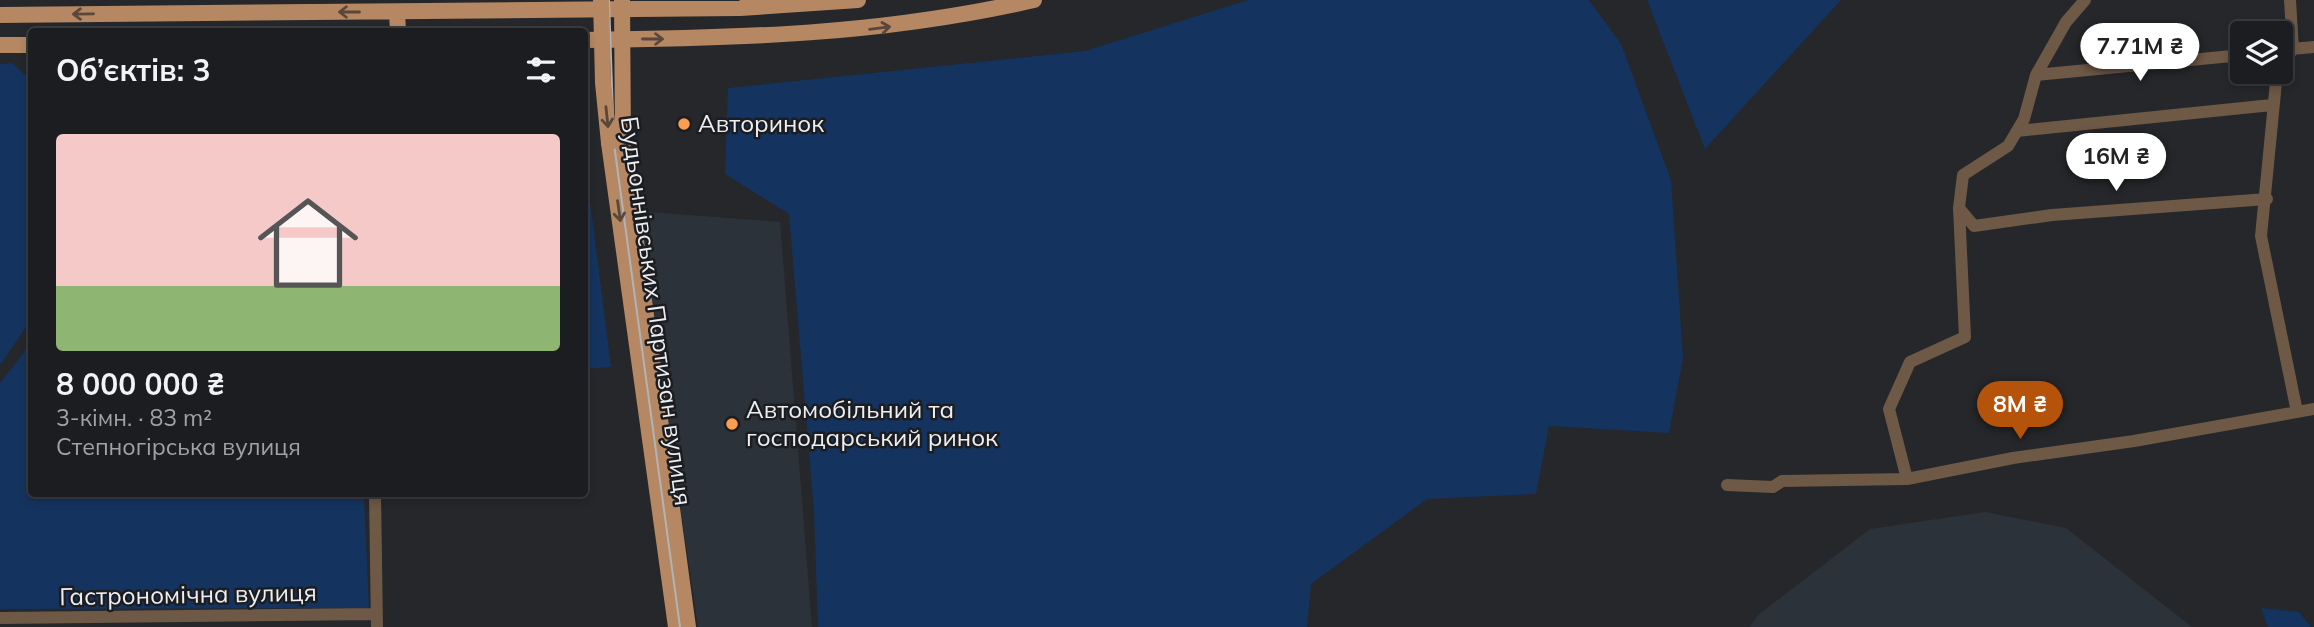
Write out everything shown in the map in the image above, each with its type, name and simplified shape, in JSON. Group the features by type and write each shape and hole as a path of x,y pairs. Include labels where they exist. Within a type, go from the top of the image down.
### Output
{"main road":[{"name":"Будьоннівських Партизан вулиця","path":"601,0 603,83 616,144 688,627"},
{"name":"Будьоннівських Партизан вулиця","path":"622,0 616,144 676,627"},
{"path":"0,15 740,8 858,0"},
{"path":"588,40 742,38 836,33 926,22 1034,0"},
{"path":"397,12 398,28"},
{"path":"0,45 28,45"}],"street":[{"path":"1907,479 1889,409 1910,362 1965,337 1959,208 1962,175 2008,146 2024,119 2036,75 2066,22 2085,0"},
{"path":"2289,21 2290,0"},
{"path":"2293,49 2314,47"},
{"path":"2036,75 2230,56"},
{"path":"2275,84 2267,199 2261,236 2297,412"},
{"path":"2017,131 2272,105"},
{"path":"1959,208 1974,226 2052,215 2267,199"},
{"path":"1727,485 1773,487 1782,481 1907,479 2013,458 2134,441 2314,408"},
{"path":"375,497 377,621"},
{"name":"Гастрономічна вулиця","path":"0,618 34,622 377,621"}],"shaded area":[{"path":"1248,0 1589,0 1621,44 1671,180 1683,358 1669,433 1549,426 1536,494 1427,499 1311,584 1307,627 818,627 814,512 789,214 725,174 728,88 1085,51"},
{"path":"1647,0 1841,0 1705,149"},
{"path":"12,63 28,77 28,324 0,365 0,64"},
{"path":"588,185 611,367 588,369"},
{"name":"Автомобільний та господарський ринок","path":"637,211 780,222 812,627 698,627"},
{"path":"28,347 28,497 364,497 369,608 0,609 0,383"},
{"path":"1985,512 2066,528 2192,627 1749,627 1758,615 1870,529"},
{"path":"2261,608 2299,612 2311,627 2268,627"}],"tram line":[{"path":"609,0 614,144 680,627"}],"place":[{"name":"Авторинок","path":"684,124"},
{"name":"Автомобільний та господарський ринок","path":"732,424"}]}
